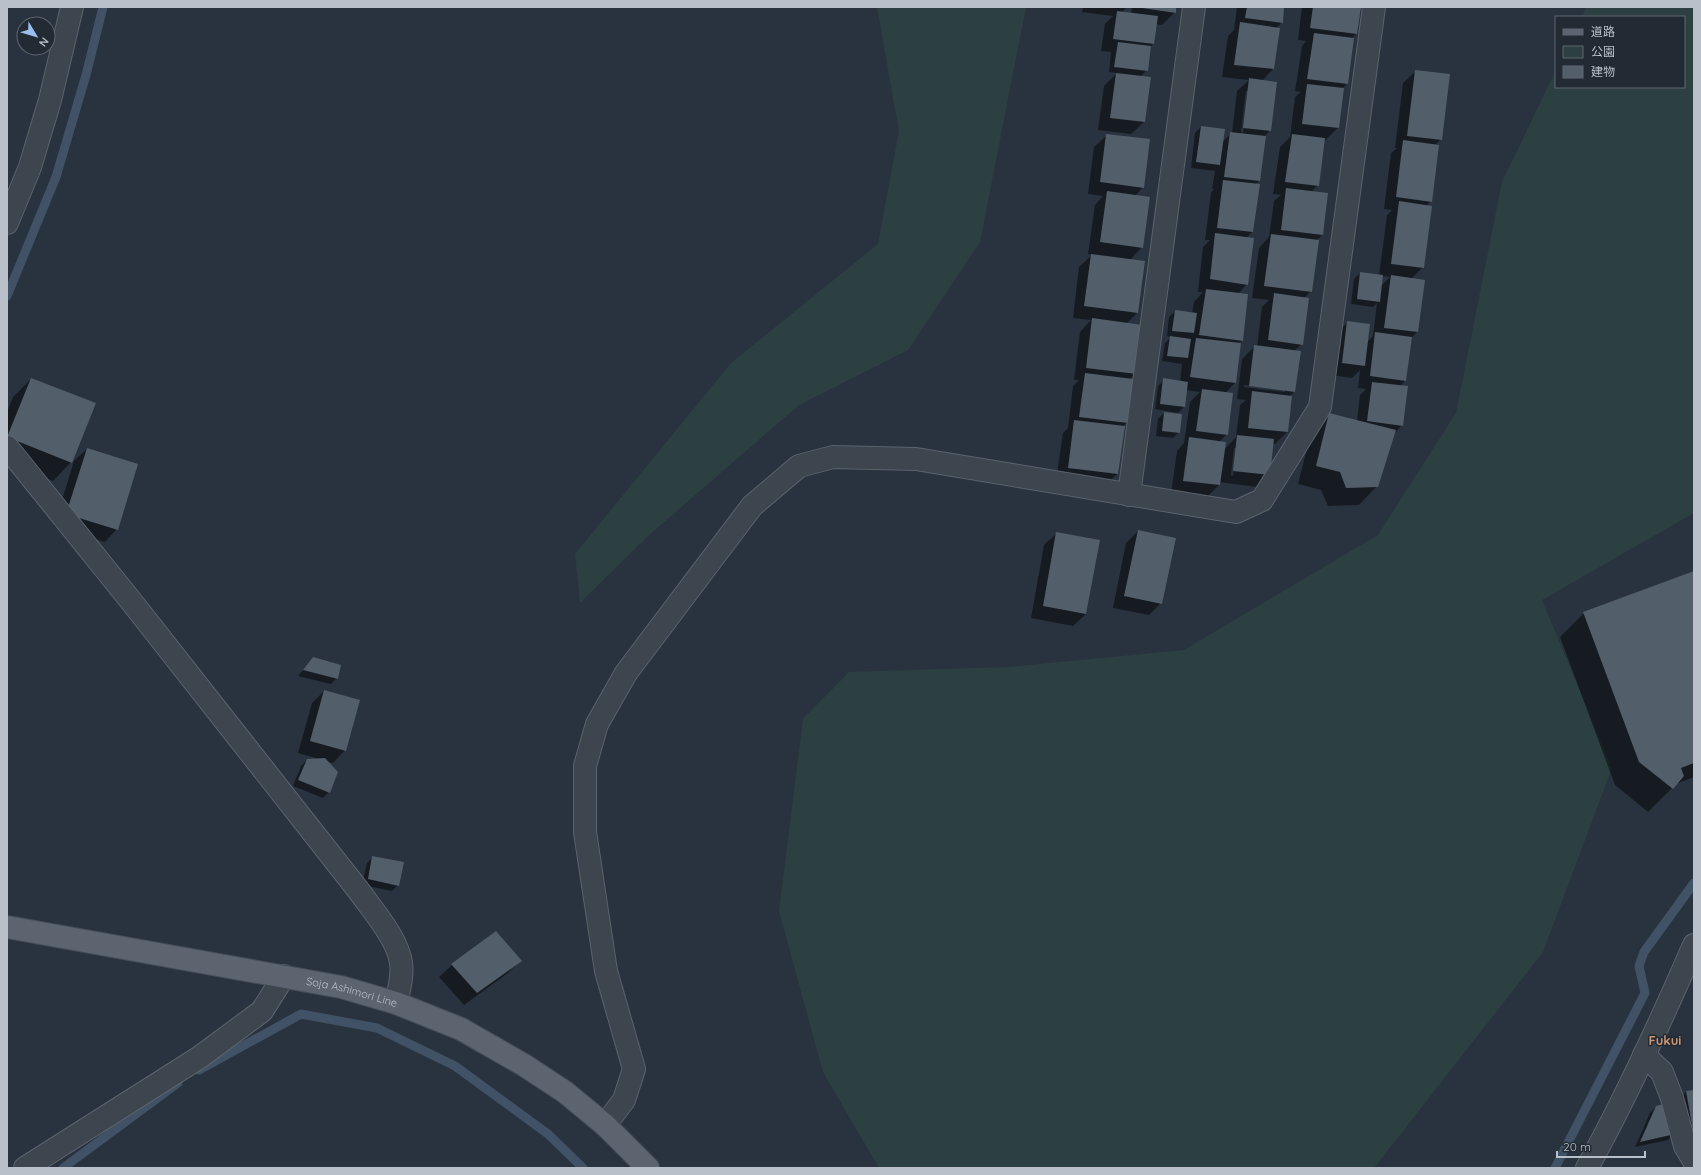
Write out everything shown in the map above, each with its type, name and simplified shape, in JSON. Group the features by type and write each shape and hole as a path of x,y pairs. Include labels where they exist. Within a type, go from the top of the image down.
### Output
{"main road":[{"name":"Soja Ashimori Line","path":"7,927 342,987 396,1003 461,1029 524,1065 565,1092 605,1125 648,1168"}],"street":[{"path":"7,222 30,167 48,108 72,7"},
{"path":"1129,495 1194,7"},
{"path":"605,1125 624,1100 634,1069 606,971 585,832 585,766 597,724 626,673 752,506 799,466 833,457 916,459 1236,512 1262,500 1320,407 1374,7"},
{"path":"7,447 131,601 359,891 392,939 401,962 401,982 396,1003"},
{"path":"1587,1168 1610,1127 1694,945"},
{"path":"25,1168 200,1057 262,1011 284,976"},
{"path":"1644,1055 1662,1072 1672,1098 1685,1146 1694,1161"}],"green space":[{"path":"877,7 1026,7 980,242 908,350 799,405 648,536 580,603 575,554 731,363 878,244 899,131"},
{"path":"1587,7 1694,7 1694,513 1542,600 1612,768 1543,952 1374,1168 879,1168 823,1072 779,911 803,719 849,672 1009,667 1184,650 1378,535 1456,413 1502,182 1555,72 1555,88 1685,88 1685,16 1582,16"}],"building":[{"path":"1176,7 1176,13 1142,8"},
{"path":"1247,7 1284,7 1283,23 1245,18"},
{"path":"1313,7 1361,7 1357,34 1310,28"},
{"path":"1117,11 1158,16 1154,44 1113,39"},
{"path":"1240,22 1280,28 1274,69 1234,65"},
{"path":"1314,33 1354,38 1348,84 1307,79"},
{"path":"1118,42 1151,46 1148,71 1114,67"},
{"path":"1415,70 1450,74 1442,140 1407,136"},
{"path":"1116,73 1151,77 1145,122 1110,118"},
{"path":"1249,78 1277,82 1271,131 1243,128"},
{"path":"1307,84 1344,88 1339,128 1302,124"},
{"path":"1201,126 1225,129 1220,165 1196,162"},
{"path":"1230,132 1266,136 1260,181 1224,177"},
{"path":"1106,134 1150,139 1144,188 1100,182"},
{"path":"1292,134 1325,138 1319,186 1285,182"},
{"path":"1403,140 1439,145 1432,202 1396,197"},
{"path":"1223,180 1260,184 1253,232 1217,228"},
{"path":"1286,188 1328,193 1323,235 1281,230"},
{"path":"1107,191 1150,197 1143,248 1100,242"},
{"path":"1399,201 1432,206 1424,268 1391,264"},
{"path":"1215,233 1254,238 1248,285 1210,279"},
{"path":"1271,234 1319,240 1312,292 1264,286"},
{"path":"1091,254 1145,261 1138,313 1084,306"},
{"path":"1360,272 1383,275 1380,302 1357,299"},
{"path":"1391,275 1425,280 1418,332 1384,328"},
{"path":"1206,289 1248,294 1243,341 1199,335"},
{"path":"1274,293 1309,298 1303,345 1268,340"},
{"path":"1175,310 1197,313 1194,333 1172,331"},
{"path":"1092,318 1143,325 1137,374 1086,368"},
{"path":"1347,321 1370,324 1365,366 1342,363"},
{"path":"1375,332 1412,337 1406,381 1370,376"},
{"path":"1170,336 1191,339 1188,358 1167,356"},
{"path":"1196,338 1241,343 1236,383 1190,377"},
{"path":"1254,345 1301,351 1295,392 1249,386"},
{"path":"1085,373 1133,379 1128,423 1079,417"},
{"path":"31,378 96,403 72,463 7,437"},
{"path":"1163,378 1188,382 1185,407 1160,404"},
{"path":"1372,382 1408,386 1403,426 1367,421"},
{"path":"1202,389 1233,393 1228,435 1196,431"},
{"path":"1252,391 1292,396 1288,432 1248,428"},
{"path":"1164,412 1182,414 1180,433 1162,431"},
{"path":"1329,413 1396,430 1378,487 1346,488 1340,472 1316,466"},
{"path":"1074,420 1125,426 1118,474 1068,468"},
{"path":"1237,435 1274,439 1270,475 1233,471"},
{"path":"1189,437 1226,442 1220,485 1183,481"},
{"path":"87,448 138,464 118,530 66,514"},
{"path":"1138,530 1176,538 1162,604 1124,596"},
{"path":"1056,532 1100,540 1086,614 1043,606"},
{"path":"1694,571 1694,763 1681,768 1684,776 1673,789 1639,762 1583,612"},
{"path":"313,657 341,665 338,679 303,670"},
{"path":"324,690 360,700 346,751 310,741"},
{"path":"325,758 338,772 330,793 298,780 307,759"},
{"path":"372,856 404,862 399,886 368,879"},
{"path":"496,931 522,961 477,993 451,964"},
{"path":"1694,1090 1694,1131 1693,1131 1686,1091"},
{"path":"1668,1103 1675,1134 1640,1142 1656,1106"}],"waterway":[{"path":"7,296 56,177 86,75 103,7"},
{"path":"1555,1168 1645,993 1639,966 1644,952 1694,883"},
{"path":"199,1070 301,1014 377,1028 455,1066 548,1134 583,1168"},
{"path":"63,1168 178,1083"}],"district":[{"name":"Fukui","path":"1665,1040"}]}
